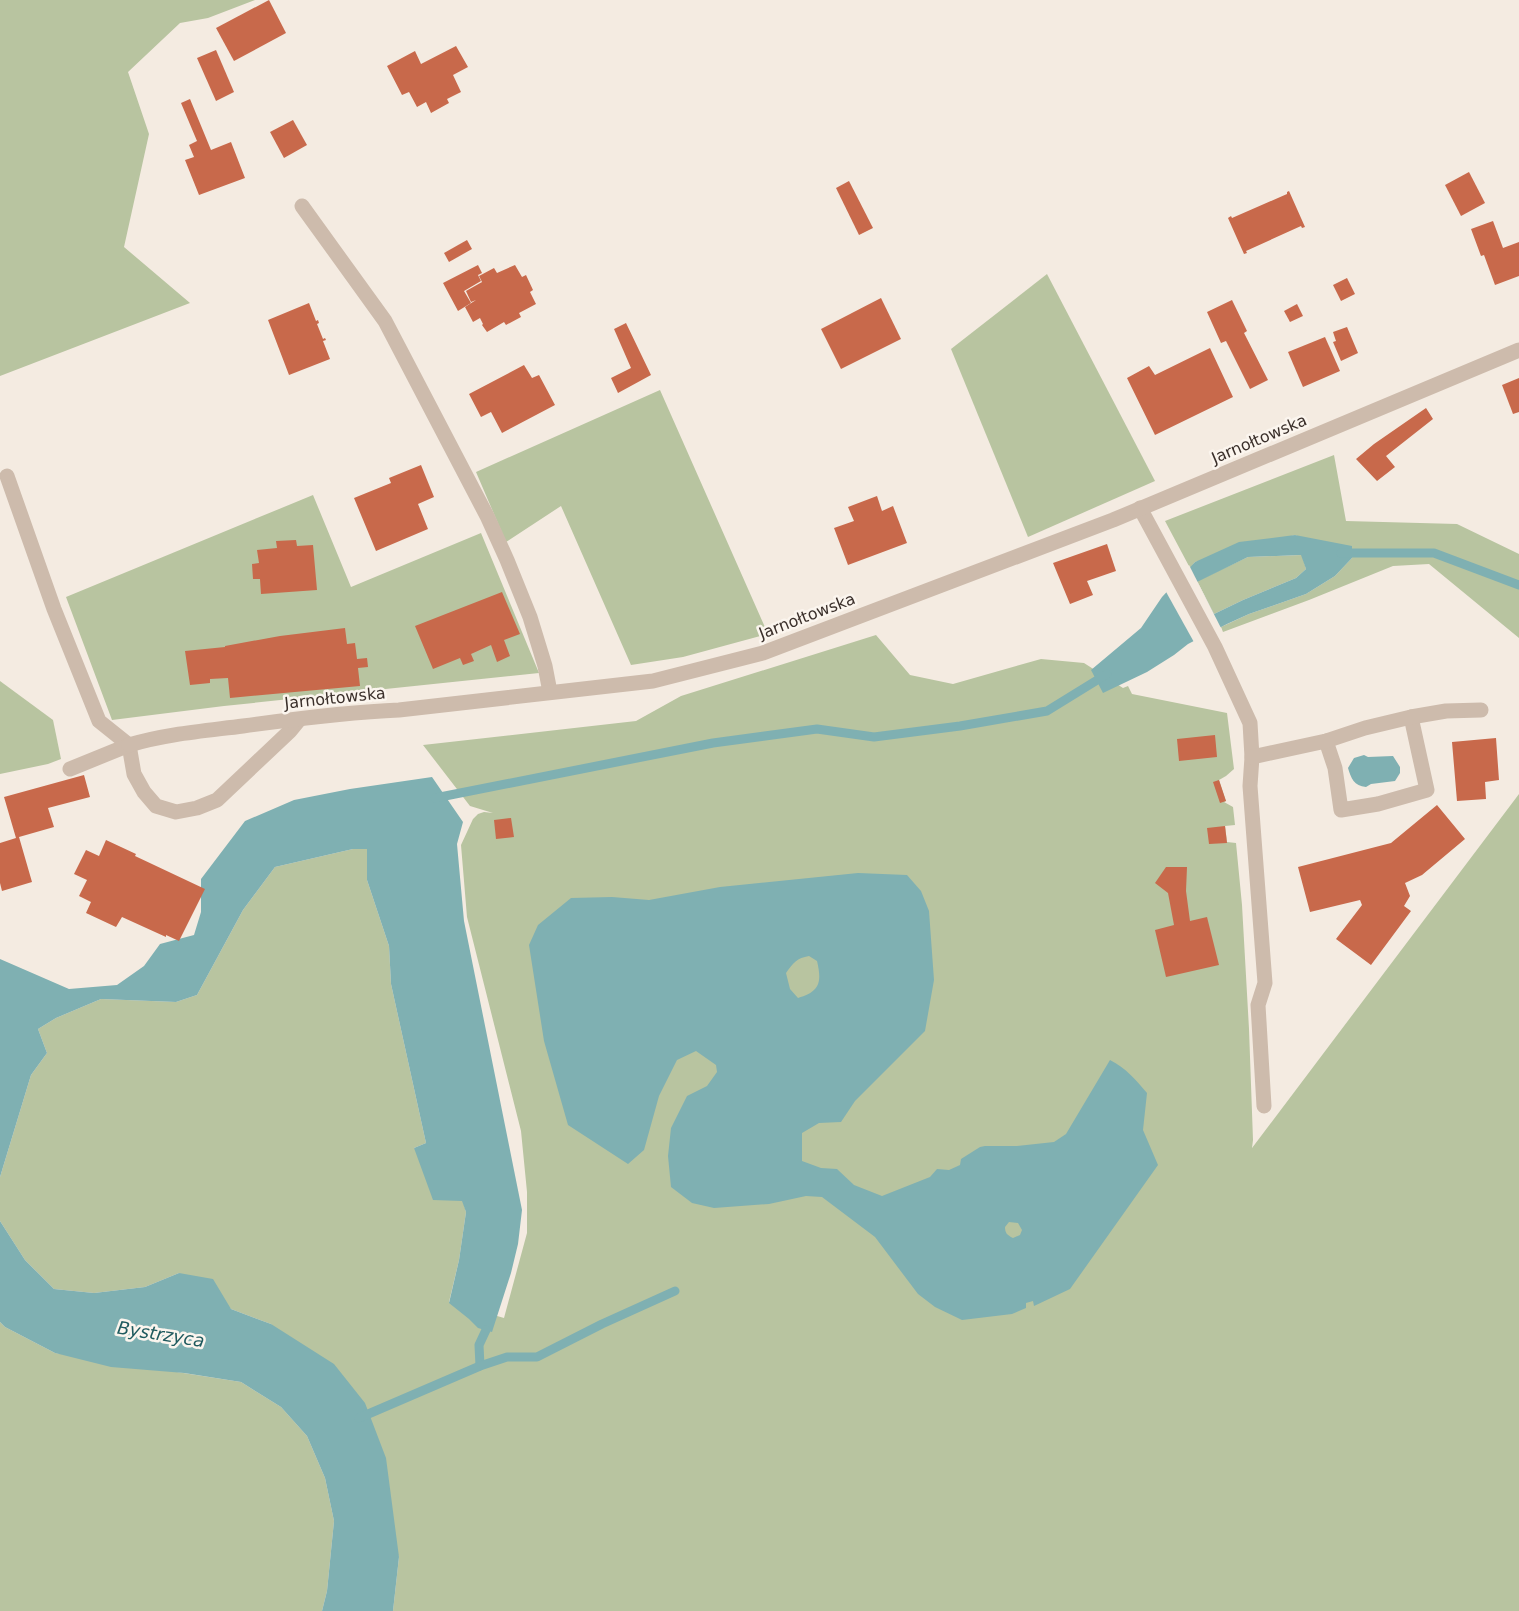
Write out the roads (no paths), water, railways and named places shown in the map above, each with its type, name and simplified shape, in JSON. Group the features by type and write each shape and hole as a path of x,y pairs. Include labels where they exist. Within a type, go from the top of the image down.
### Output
{"street":[{"path":"303,206 385,321 487,516 530,617 545,666 550,692"},
{"name":"Jarnołtowska","path":"70,769 129,745 157,737 369,711 399,710 653,681 763,653 1140,508 1519,350"},
{"path":"8,476 54,609 99,721 129,745 134,774 144,792 156,806 176,812 217,800 299,720"},
{"path":"1140,508 1215,647 1250,723 1250,786 1265,983 1258,1005 1263,1106"},
{"path":"1251,757 1326,741 1365,728 1411,717 1446,711 1481,710"},
{"path":"1326,741 1335,768 1341,810 1378,804 1427,790 1411,717"}],"water":[{"path":"1295,535 1352,546 1352,558 1335,576 1306,594 1227,624 1188,644 1147,672 1103,693 1091,670 1141,628 1162,597 1195,562 1239,542","holes":["1301,555 1306,569 1296,578 1214,614 1197,582 1248,557"]},
{"path":"1364,755 1368,757 1393,756 1400,767 1400,773 1395,781 1371,784 1366,787 1356,783 1348,768 1354,758"},
{"path":"432,777 463,822 457,844 464,921 522,1210 518,1244 511,1273 492,1332 478,1328 449,1303 459,1260 466,1212 462,1201 433,1200 414,1148 426,1143 391,984 389,946 367,880 367,849 353,849 275,867 243,910 197,995 176,1002 101,999 56,1018 38,1029 47,1053 31,1075 0,1177 0,959 69,989 117,985 144,966 160,944 194,935 201,912 201,879 245,821 294,800"},
{"path":"858,873 907,875 921,891 929,911 934,980 925,1031 855,1101 841,1122 819,1123 802,1133 802,1161 821,1168 837,1169 854,1185 882,1196 930,1177 937,1169 949,1170 960,1165 961,1159 980,1147 1054,1142 1066,1134 1110,1060 1139,1083 1147,1093 1143,1130 1158,1165 1070,1289 1034,1306 1033,1301 1026,1303 1026,1308 1012,1314 962,1320 935,1307 918,1294 875,1237 822,1197 806,1196 769,1204 714,1208 692,1203 671,1187 668,1156 671,1128 687,1096 707,1086 717,1072 716,1065 696,1051 677,1060 659,1096 644,1150 628,1164 568,1125 544,1041 529,945 538,925 571,898 612,897 649,900 720,887","holes":["809,956 817,961 818,985 811,993 798,998 790,989 786,973 796,961","1009,1222 1018,1223 1022,1230 1020,1235 1013,1238 1007,1234 1005,1227"]},
{"name":"Bystrzyca","path":"0,1221 25,1260 54,1289 94,1293 145,1287 179,1273 213,1279 231,1309 271,1324 334,1364 365,1403 386,1458 399,1557 393,1611 322,1611 327,1591 334,1521 325,1478 307,1436 281,1407 241,1382 184,1373 111,1367 55,1353 5,1327 0,1322"}],"waterway":[{"path":"1341,553 1434,553 1519,585"},
{"path":"435,798 713,743 817,729 874,737 960,726 1047,711 1107,674"},
{"path":"359,1418 480,1366 507,1357 537,1357 675,1291"},
{"path":"480,1366 479,1345 486,1330"}]}
